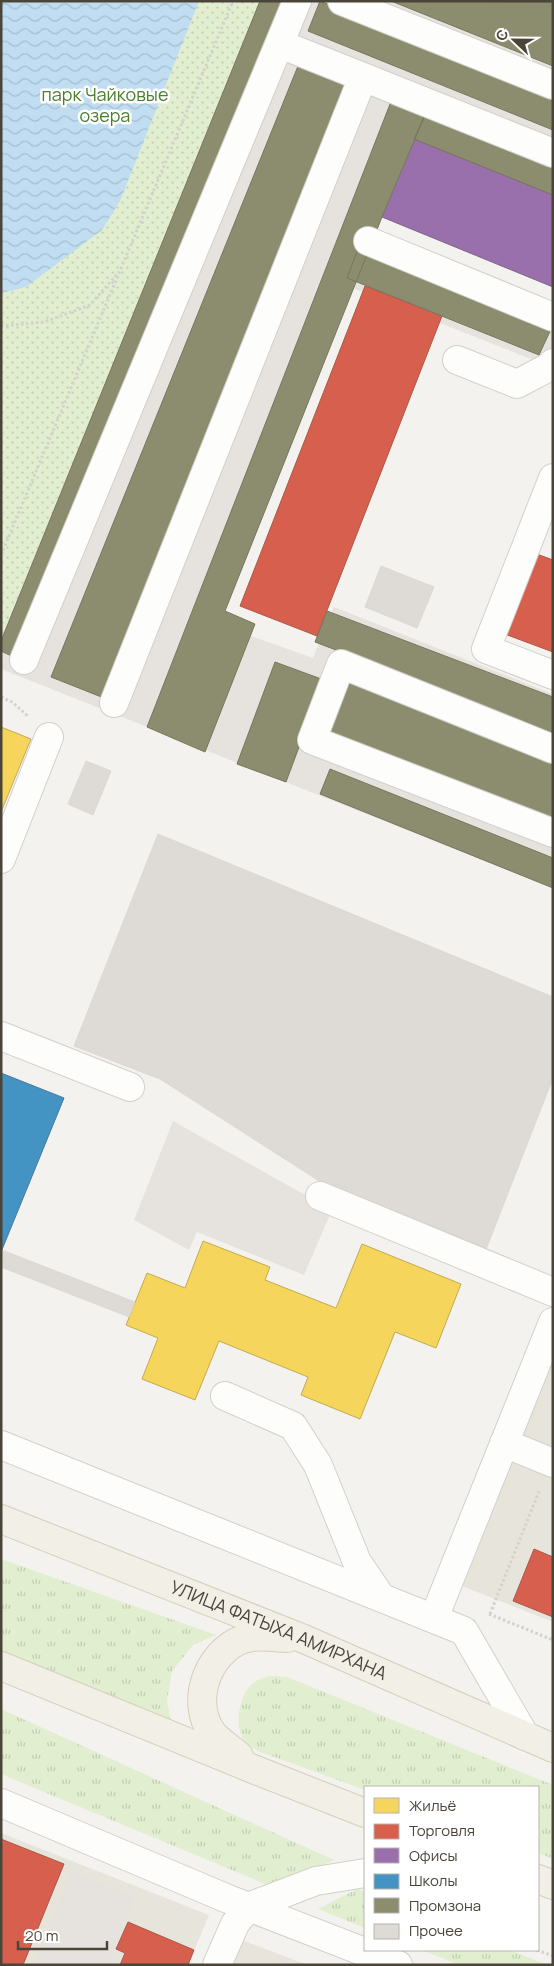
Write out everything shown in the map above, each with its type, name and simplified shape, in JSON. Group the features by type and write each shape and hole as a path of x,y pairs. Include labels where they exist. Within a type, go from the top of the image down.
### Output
{"main road":[{"name":"УЛИЦА ФАТЫХА АМИРХАНА","path":"1,1520 304,1639 553,1748"},
{"path":"253,1769 213,1733 204,1715 202,1695 207,1675 217,1657 233,1644 252,1637 304,1639"},
{"path":"1,1666 253,1769 364,1812"},
{"path":"539,1880 553,1885"}],"street":[{"path":"24,660 297,1"},
{"path":"342,1 553,85"},
{"path":"280,44 553,153"},
{"path":"114,703 363,77"},
{"path":"368,241 553,317"},
{"path":"457,360 517,384 549,368 553,363"},
{"path":"553,478 486,649 553,675"},
{"path":"553,749 341,664 312,740 553,834"},
{"path":"1,859 49,737"},
{"path":"1,1036 130,1087"},
{"path":"320,1196 553,1292"},
{"path":"434,1618 553,1322"},
{"path":"225,1396 293,1426 318,1465 357,1562 381,1597"},
{"path":"504,1443 552,1463"},
{"path":"1,1445 464,1631 525,1736"},
{"path":"1,1803 248,1907 398,1965"},
{"path":"217,1965 235,1924 248,1907 316,1881 364,1873"}],"path":[{"path":"1,555 233,1"},
{"path":"1,326 44,322 90,305 121,270"},
{"path":"1,697 12,702 49,737"},
{"path":"552,1463 490,1614 553,1640"},
{"path":"539,1951 553,1956"}],"shaded area":[{"path":"249,1 553,1 553,196 382,217 370,246 553,318 553,368 350,287 215,623 313,658 334,607 553,694 553,888 1,669 1,598"},
{"path":"173,1121 332,1210 304,1275 197,1232 189,1250 134,1220"},
{"path":"553,1361 553,1622 462,1586"},
{"path":"1,1833 209,1915 188,1965 1,1965"},
{"path":"71,1871 135,1897 108,1965 33,1965"},
{"path":"242,1940 307,1965 231,1965"}],"green space":[{"name":"парк Чайковые озера","path":"1,1 260,1 1,641"},
{"path":"1,1559 216,1635 193,1645 172,1671 167,1701 173,1730 1,1653"},
{"path":"268,1676 287,1677 553,1785 553,1859 539,1853 539,1786 364,1786 364,1790 258,1751 245,1742 239,1728 241,1703 248,1688 255,1682"},
{"path":"1,1709 334,1860 275,1888 1,1774"},
{"path":"357,1889 364,1892 364,1928 318,1909"},
{"path":"424,1951 512,1951 547,1965 459,1965"}],"water":[{"path":"1,1 199,1 120,201 102,230 26,287 1,293"}],"building: Жильё":[{"path":"1,727 31,739 1,812"},
{"path":"203,1241 270,1267 265,1280 336,1308 362,1244 461,1284 436,1348 395,1332 360,1419 301,1395 308,1377 219,1341 195,1400 142,1379 158,1338 126,1325 147,1273 185,1288"}],"building: Торговля":[{"path":"365,286 442,316 317,636 240,606"},
{"path":"534,553 553,560 553,652 502,633"},
{"path":"534,1549 553,1557 553,1617 513,1601"},
{"path":"1,1839 64,1864 23,1965 1,1965"},
{"path":"128,1922 194,1950 188,1965 120,1965 125,1953 116,1949"}],"building: Офисы":[{"path":"414,139 553,195 553,287 382,217"}],"building: Школы":[{"path":"1,1073 64,1098 1,1252"}],"building: Промзона":[{"path":"260,1 292,1 24,662 1,651 1,641"},
{"path":"320,1 553,95 553,130 308,31"},
{"path":"391,1 553,2 553,66"},
{"path":"298,66 356,90 109,700 51,677"},
{"path":"392,99 426,113 382,217 225,611 255,624 205,752 147,727"},
{"path":"426,113 553,165 553,195 414,139"},
{"path":"358,249 552,327 539,355 347,278"},
{"path":"327,611 553,697 553,733 315,642"},
{"path":"275,662 324,680 286,782 237,764"},
{"path":"350,680 553,760 553,819 330,733"},
{"path":"330,769 553,858 553,888 320,794"}],"building: Прочее":[{"path":"381,566 434,587 417,628 365,607"},
{"path":"86,761 111,771 93,815 68,804"},
{"path":"158,834 553,997 553,1078 485,1252 330,1188 160,1079 74,1046"},
{"path":"2,1250 135,1302 129,1317 1,1267"}]}
